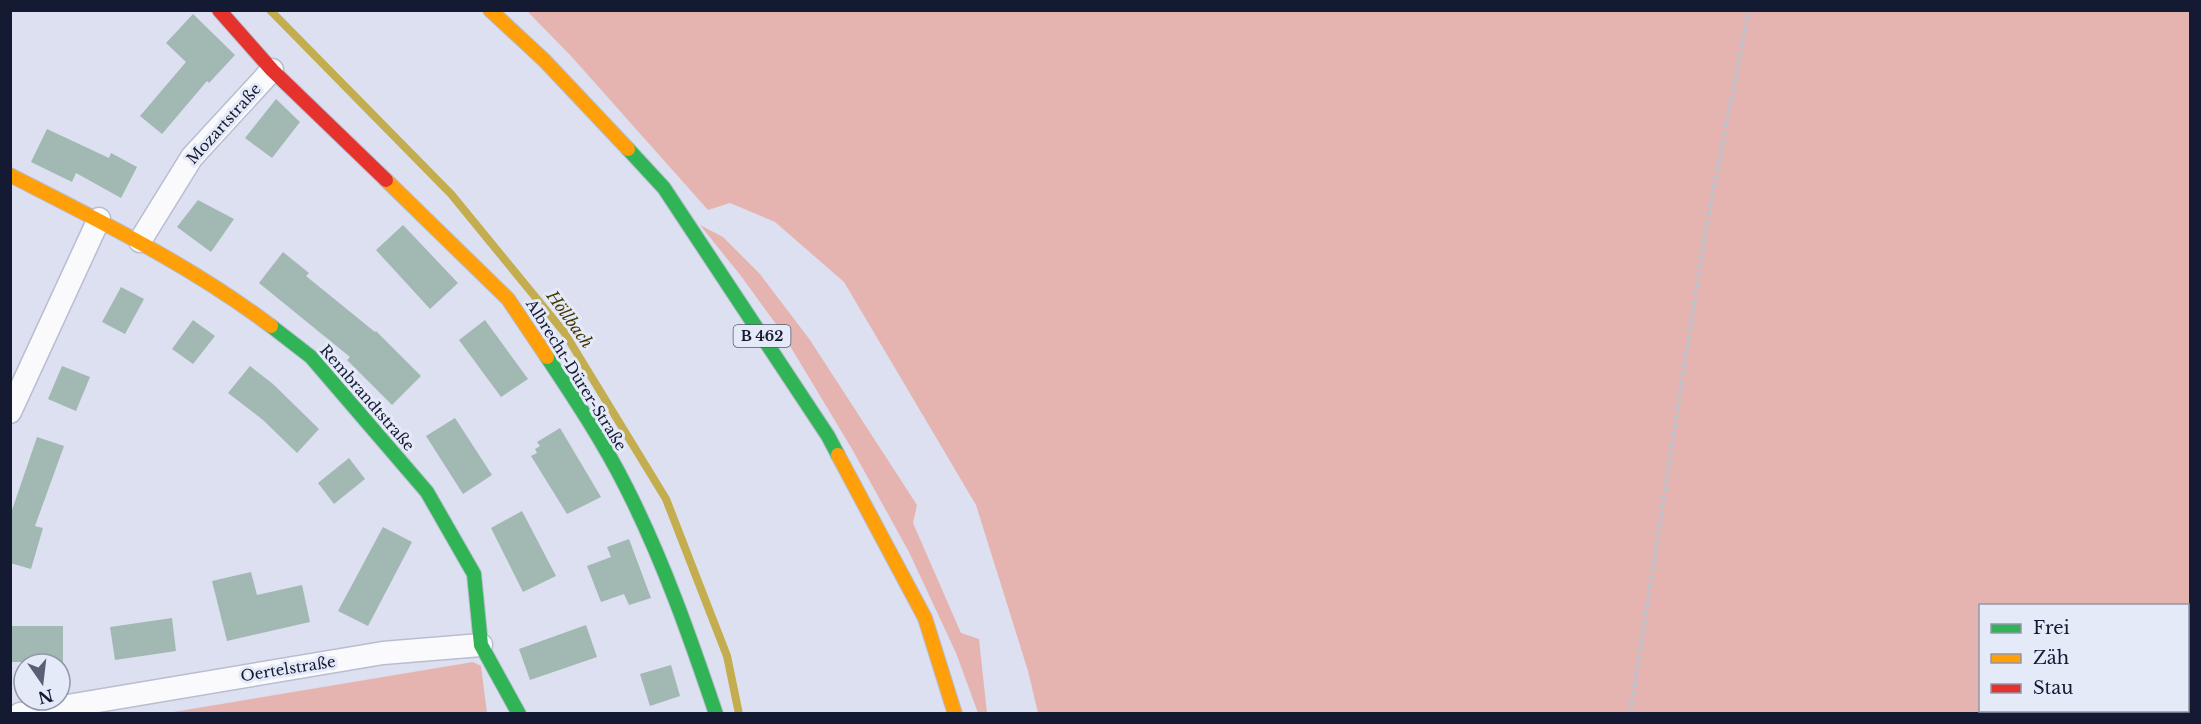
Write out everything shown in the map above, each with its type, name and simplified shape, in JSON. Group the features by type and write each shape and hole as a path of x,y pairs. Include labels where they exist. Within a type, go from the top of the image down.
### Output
{"street":[{"name":"Albrecht-Dürer-Straße","path":"219,10 272,70 508,299 566,385 626,487 681,612 716,714"},
{"name":"B 462","path":"490,10 544,60 664,188 822,426 926,618 955,714"},
{"name":"Mozartstraße","path":"140,241 192,157 258,88 272,70"},
{"name":"Rembrandtstraße","path":"10,174 140,241 240,303 311,357 426,492 474,574 481,645"},
{"path":"10,412 99,219"},
{"path":"481,645 519,714"},
{"name":"Oertelstraße","path":"20,714 383,653 481,645"}],"path":[{"path":"1630,714 1706,227 1749,10"}],"shaded area":[{"path":"527,11 2190,11 2190,713 1038,713 1028,671 976,505 844,282 775,222 730,203 708,210 571,56"},
{"path":"700,225 723,237 760,274 810,340 917,505 913,523 961,633 979,639 987,713 978,713 956,653 909,552 852,449 781,331"},
{"path":"473,662 481,666 487,713 161,714"}],"building":[{"path":"193,14 235,55 209,83 207,81 162,134 140,116 186,62 166,43"},
{"path":"276,99 300,122 272,158 245,138"},
{"path":"47,129 109,158 111,153 137,167 121,198 76,173 72,182 31,162"},
{"path":"198,200 234,219 211,252 177,227"},
{"path":"403,225 458,283 430,309 376,250"},
{"path":"283,252 309,273 306,276 376,331 421,376 392,405 347,360 350,357 259,283"},
{"path":"121,287 144,299 125,334 102,322"},
{"path":"193,320 215,336 193,364 172,349"},
{"path":"485,320 528,379 501,397 459,340"},
{"path":"62,366 90,377 76,411 48,399"},
{"path":"250,366 273,384 319,429 297,453 263,420 228,393"},
{"path":"455,418 492,475 463,494 426,436"},
{"path":"560,428 601,497 567,514 531,456 537,453 535,449 540,446 537,442"},
{"path":"37,437 64,446 35,526 43,528 31,569 10,563 10,516"},
{"path":"349,458 365,479 334,504 318,483"},
{"path":"522,511 556,576 523,592 491,528"},
{"path":"383,527 412,542 368,626 338,611"},
{"path":"629,539 651,598 629,605 624,594 601,602 587,566 611,557 607,547"},
{"path":"251,572 257,595 302,585 310,622 227,641 212,581"},
{"path":"172,618 176,651 115,660 110,627"},
{"path":"586,625 597,657 530,680 519,649"},
{"path":"10,626 63,626 63,652 12,652 12,662 10,662"},
{"path":"671,665 680,696 650,706 640,674"}],"waterway":[{"name":"Höllbach","path":"270,10 451,194 564,332 666,499 727,656 739,714"}],"traffic: fast":[{"path":"628,149 664,188 828,436 838,455"},
{"path":"271,326 311,357 427,492 474,574 481,645 519,714"},
{"path":"547,357 599,438 652,542 716,714"}],"traffic: slow":[{"path":"490,10 544,60 628,149"},
{"path":"10,175 177,264 271,326"},
{"path":"386,180 508,299 547,357"},
{"path":"838,455 925,618 955,714"}],"traffic: jam":[{"path":"219,10 272,70 386,180"}]}
